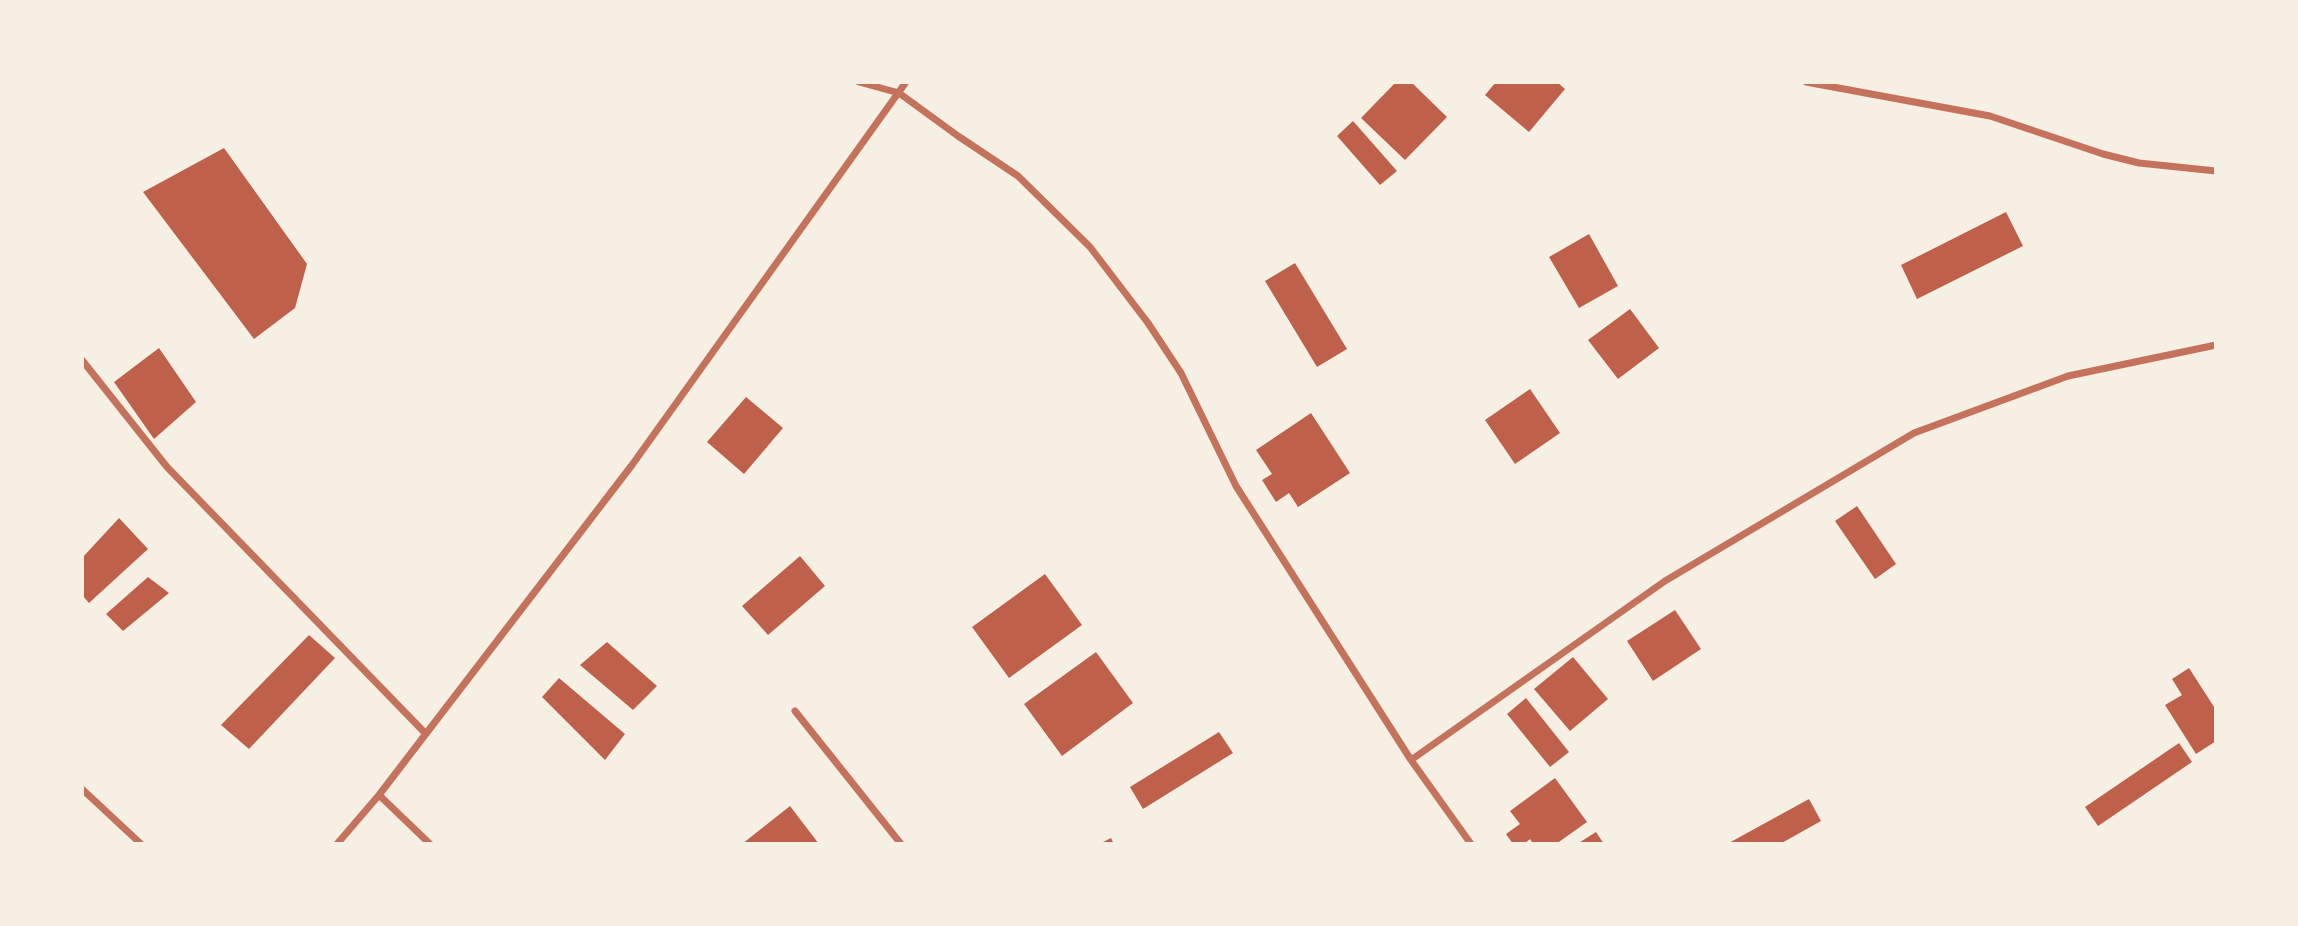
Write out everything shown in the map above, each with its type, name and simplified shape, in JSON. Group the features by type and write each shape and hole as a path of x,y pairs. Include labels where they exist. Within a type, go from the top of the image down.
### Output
{"street":[{"path":"859,82 899,93 1018,176 1090,247 1148,323 1181,373 1237,486 1411,761 1471,844"},
{"path":"337,844 379,795 632,466 906,82"},
{"path":"1806,82 1990,116 2103,154 2139,163 2216,171"},
{"path":"1411,761 1665,581 1914,433 2068,376 2216,345"},
{"path":"82,360 167,467 426,734"},
{"path":"795,711 901,844"},
{"path":"82,789 141,844"},
{"path":"379,795 430,844"}],"building":[{"path":"1396,82 1411,82 1447,117 1405,160 1361,118"},
{"path":"1496,82 1557,82 1565,89 1529,132 1485,95"},
{"path":"1353,121 1397,171 1380,185 1337,136"},
{"path":"224,148 307,264 295,308 254,339 143,192"},
{"path":"2006,212 2023,246 1917,299 1901,265"},
{"path":"1589,234 1618,286 1579,308 1549,257"},
{"path":"1295,263 1347,349 1317,367 1265,281"},
{"path":"1630,309 1659,348 1618,379 1588,340"},
{"path":"159,348 196,402 154,439 114,382"},
{"path":"1530,389 1560,433 1515,464 1485,420"},
{"path":"746,397 783,428 744,474 707,442"},
{"path":"1311,413 1350,473 1298,507 1289,493 1276,502 1262,480 1272,474 1256,450"},
{"path":"1857,506 1896,564 1875,579 1835,521"},
{"path":"119,518 148,549 89,603 82,595 82,558"},
{"path":"800,556 825,586 768,635 742,606"},
{"path":"1045,574 1082,625 1009,678 972,627"},
{"path":"148,577 169,593 123,631 106,614"},
{"path":"1675,610 1701,649 1653,681 1627,641"},
{"path":"309,635 335,658 249,749 221,725"},
{"path":"607,642 657,686 633,710 580,665"},
{"path":"1096,652 1133,703 1062,756 1024,704"},
{"path":"1573,657 1608,699 1570,731 1534,689"},
{"path":"2189,668 2216,710 2216,741 2196,754 2165,705 2182,695 2172,679"},
{"path":"559,678 625,734 605,760 542,697"},
{"path":"1526,698 1569,752 1550,767 1507,714"},
{"path":"1219,732 1233,753 1143,809 1130,787"},
{"path":"2179,743 2192,762 2098,826 2085,807"},
{"path":"1555,778 1587,822 1556,844 1533,844 1530,839 1524,844 1513,844 1506,834 1520,824 1510,811"},
{"path":"1809,799 1821,821 1780,844 1727,844"},
{"path":"790,806 819,844 742,844"},
{"path":"1596,832 1604,844 1577,844"},
{"path":"1111,838 1114,844 1099,844"}]}
